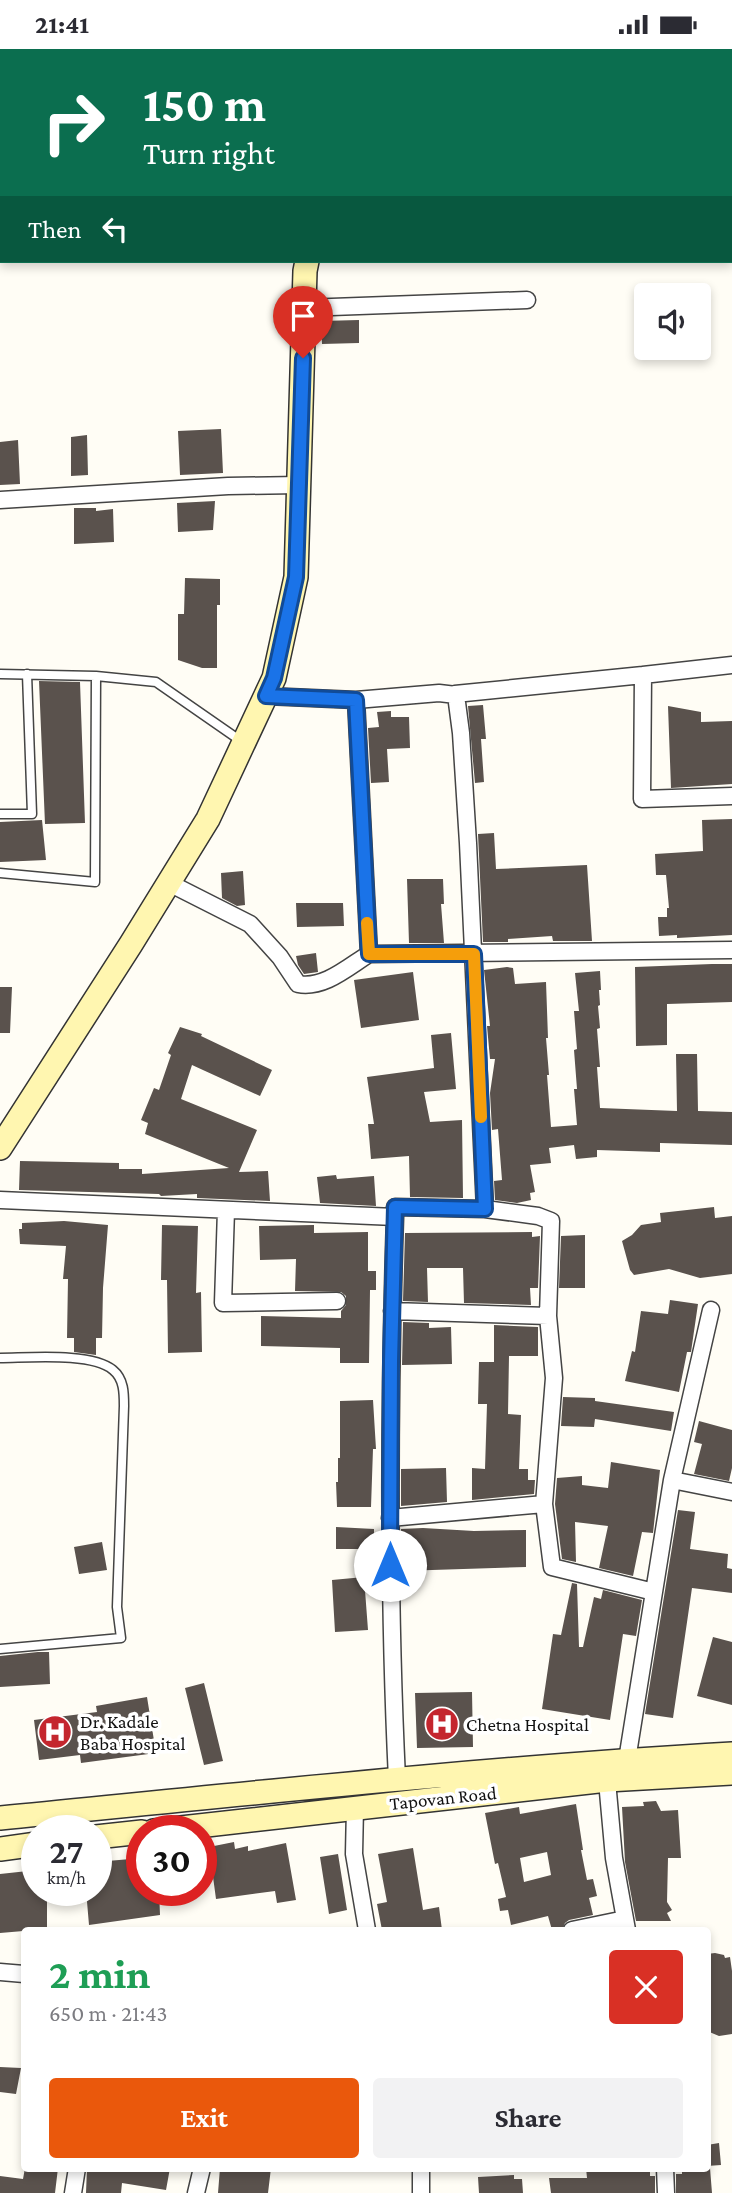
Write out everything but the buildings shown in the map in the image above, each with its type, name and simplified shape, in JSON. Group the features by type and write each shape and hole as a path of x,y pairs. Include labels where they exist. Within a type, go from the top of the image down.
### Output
{"main road":[{"path":"0,1148 208,819 274,678 296,577 307,263"},
{"path":"0,1818 397,1779 613,1767 732,1754"},
{"name":"Tapovan Road","path":"217,1823 355,1807 613,1767 732,1773"},
{"path":"0,1849 21,1846"}],"street":[{"path":"304,308 527,300"},
{"path":"0,500 299,485"},
{"path":"266,696 356,700 455,694 732,665"},
{"path":"643,675 642,799 732,796"},
{"path":"455,694 461,733 474,954 485,1209"},
{"path":"356,700 369,954"},
{"path":"169,883 250,923 280,957 298,984 310,986 327,980 369,954 732,950"},
{"path":"0,1200 395,1217"},
{"path":"397,1779 391,1659 390,1518 395,1207 485,1209 538,1216 551,1221 548,1316 554,1378 544,1504 552,1567 654,1592"},
{"path":"226,1210 223,1303 337,1301"},
{"path":"599,1927 626,1924 614,1858 613,1767 654,1592 672,1480 711,1310"},
{"path":"392,1311 548,1316"},
{"path":"672,1480 732,1492"},
{"path":"390,1518 544,1504"},
{"path":"355,1807 355,1854 366,1927"},
{"path":"0,1972 21,1973"},
{"path":"73,2193 76,2172"},
{"path":"196,2193 201,2172"},
{"path":"421,2172 421,2193"},
{"path":"664,2172 666,2193"}],"lane":[{"path":"0,674 96,676 156,682 243,743"},
{"path":"0,814 32,814 27,674"},
{"path":"0,873 95,882 96,676"},
{"path":"0,1358 73,1358 100,1363 114,1371 123,1385 124,1406 117,1607 121,1638 0,1649"}],"slow traffic":[{"path":"367,923 369,954 474,954 481,1117"}],"place":[{"name":"Chetna Hospital","path":"442,1724"},
{"name":"Dr. Kadale Baba Hospital","path":"55,1732"}],"route":[{"path":"303,358 296,577 274,678 266,696 356,700 369,954 474,954 485,1209 395,1207 390,1565"}]}
